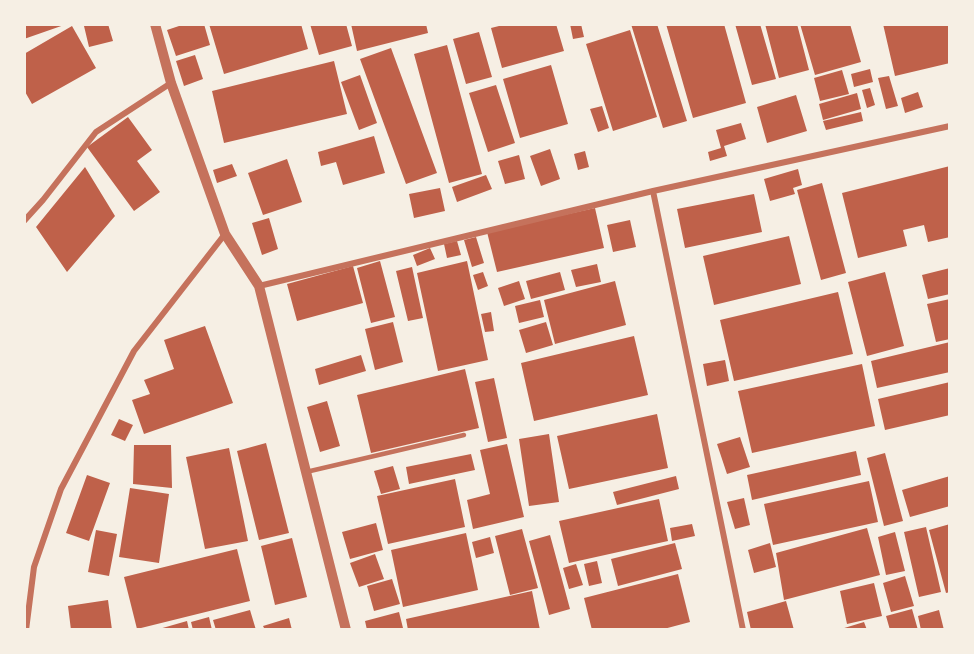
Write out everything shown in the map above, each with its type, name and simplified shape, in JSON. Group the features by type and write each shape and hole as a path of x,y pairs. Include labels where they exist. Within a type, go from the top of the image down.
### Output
{"street":[{"path":"155,24 171,83 225,234 259,286 346,630"},
{"path":"24,221 96,132 171,83"},
{"path":"259,286 653,191 950,126"},
{"path":"653,191 743,630"},
{"path":"26,630 34,567 62,489 134,351 225,234"}],"lane":[{"path":"306,472 464,435"}],"building":[{"path":"24,24 67,24 24,39"},
{"path":"108,24 113,41 89,47 84,26"},
{"path":"185,24 204,24 210,45 176,56 167,30"},
{"path":"209,24 301,24 308,49 224,74"},
{"path":"310,24 346,24 352,46 319,55"},
{"path":"351,24 426,24 428,33 357,51"},
{"path":"507,24 556,24 564,51 502,68 491,28"},
{"path":"570,24 581,24 584,37 573,39"},
{"path":"631,24 657,24 687,121 663,128"},
{"path":"666,24 724,24 746,103 693,118"},
{"path":"735,24 760,24 776,79 752,85"},
{"path":"765,24 797,24 809,70 779,78"},
{"path":"800,24 850,24 861,62 815,75"},
{"path":"883,24 948,24 950,63 895,76"},
{"path":"72,26 96,68 32,104 24,90 24,54"},
{"path":"630,30 657,117 613,131 586,44"},
{"path":"479,32 492,77 466,84 453,39"},
{"path":"447,45 482,174 449,183 414,54"},
{"path":"391,48 437,173 406,184 360,59"},
{"path":"195,55 203,79 184,86 176,61"},
{"path":"334,61 347,114 224,143 212,91"},
{"path":"551,65 568,124 520,138 503,79"},
{"path":"870,69 873,82 854,87 851,74"},
{"path":"842,70 849,94 820,101 814,78"},
{"path":"360,75 377,123 359,130 341,82"},
{"path":"889,76 898,106 886,109 878,78"},
{"path":"496,85 515,143 488,152 469,93"},
{"path":"870,88 875,105 867,108 862,90"},
{"path":"918,92 923,107 905,113 901,98"},
{"path":"857,93 861,109 823,120 819,104"},
{"path":"796,95 807,131 767,143 757,107"},
{"path":"602,106 609,128 598,132 590,109"},
{"path":"861,112 863,121 826,130 823,121"},
{"path":"128,117 152,150 137,161 160,192 134,211 87,147"},
{"path":"741,123 746,139 724,146 727,156 710,161 708,152 721,148 716,130"},
{"path":"374,136 385,173 343,185 336,162 321,166 318,152"},
{"path":"550,149 560,179 541,186 530,156"},
{"path":"585,151 589,167 578,170 574,154"},
{"path":"519,155 525,179 505,184 498,161"},
{"path":"287,159 302,202 263,215 248,173"},
{"path":"232,164 237,176 217,183 213,170"},
{"path":"950,166 950,237 928,242 924,225 903,230 907,246 858,258 842,193"},
{"path":"85,167 115,216 67,272 36,227"},
{"path":"798,169 802,185 793,188 795,194 770,201 764,179"},
{"path":"486,175 492,189 457,202 452,187"},
{"path":"822,183 846,273 821,280 797,190"},
{"path":"440,188 445,211 414,218 409,194"},
{"path":"754,194 762,232 685,248 677,209"},
{"path":"595,208 604,248 497,272 487,232"},
{"path":"269,218 278,249 262,255 252,223"},
{"path":"630,220 636,247 613,252 607,225"},
{"path":"789,236 801,284 714,305 703,256"},
{"path":"476,237 484,263 472,267 464,240"},
{"path":"457,241 461,255 447,258 444,244"},
{"path":"430,248 435,259 417,266 413,255"},
{"path":"380,261 395,317 371,323 357,268"},
{"path":"467,261 488,360 438,371 417,273"},
{"path":"597,264 601,282 576,287 571,270"},
{"path":"353,266 363,303 297,321 287,284"},
{"path":"412,267 423,318 408,321 396,271"},
{"path":"950,268 950,294 928,299 922,275"},
{"path":"483,272 488,286 478,290 473,275"},
{"path":"560,272 565,290 531,299 526,281"},
{"path":"885,272 904,346 867,356 848,282"},
{"path":"519,281 525,299 504,306 498,288"},
{"path":"615,281 626,325 555,344 544,300"},
{"path":"838,292 853,354 734,381 720,320"},
{"path":"950,299 950,339 936,342 927,304"},
{"path":"540,300 544,317 519,323 515,306"},
{"path":"491,312 494,331 485,332 481,314"},
{"path":"393,322 403,362 375,370 365,329"},
{"path":"546,322 553,345 526,353 519,330"},
{"path":"205,326 233,403 144,434 132,400 150,394 144,380 174,369 164,340"},
{"path":"634,336 648,395 534,421 521,363"},
{"path":"950,342 950,372 877,388 871,361"},
{"path":"361,355 366,371 319,385 315,369"},
{"path":"725,360 729,381 707,386 703,364"},
{"path":"862,364 875,426 752,453 738,391"},
{"path":"465,369 479,428 371,453 357,395"},
{"path":"494,378 507,438 488,442 475,382"},
{"path":"950,382 950,415 885,430 878,399"},
{"path":"327,401 340,446 320,452 307,407"},
{"path":"657,414 668,468 569,489 557,436"},
{"path":"119,419 133,425 125,441 111,435"},
{"path":"549,434 559,502 529,506 519,439"},
{"path":"740,437 750,467 727,474 717,444"},
{"path":"266,443 289,533 259,540 237,451"},
{"path":"507,444 524,517 473,529 467,500 490,494 480,450"},
{"path":"134,445 171,445 172,488 133,484"},
{"path":"229,448 248,541 205,549 186,457"},
{"path":"856,451 861,475 752,500 747,475"},
{"path":"885,453 903,521 884,526 867,458"},
{"path":"471,454 475,470 409,484 406,467"},
{"path":"393,466 400,489 381,494 374,471"},
{"path":"87,475 110,483 89,541 66,533"},
{"path":"676,476 679,489 617,505 613,492"},
{"path":"950,476 950,506 910,517 902,490"},
{"path":"455,479 465,527 388,544 377,496"},
{"path":"869,481 878,522 773,545 764,504"},
{"path":"130,488 169,494 159,563 119,557"},
{"path":"744,498 750,525 735,529 727,502"},
{"path":"659,499 668,541 569,563 559,521"},
{"path":"376,523 383,550 350,559 342,532"},
{"path":"692,524 695,536 672,541 670,528"},
{"path":"950,524 950,592 946,593 929,530"},
{"path":"926,527 941,592 919,597 904,532"},
{"path":"867,528 880,575 784,600 776,553"},
{"path":"522,529 538,588 510,595 495,536"},
{"path":"96,530 117,534 109,576 88,572"},
{"path":"895,532 905,571 886,575 878,537"},
{"path":"466,533 478,590 403,607 391,550"},
{"path":"550,535 570,609 549,615 529,541"},
{"path":"490,537 494,553 476,558 472,542"},
{"path":"292,538 307,597 275,605 261,546"},
{"path":"675,543 682,569 618,586 611,559"},
{"path":"770,543 776,567 754,573 748,550"},
{"path":"237,549 250,601 137,629 124,577"},
{"path":"375,554 384,579 359,587 350,563"},
{"path":"597,561 602,583 589,586 584,564"},
{"path":"576,564 583,585 569,589 563,568"},
{"path":"678,574 690,622 660,630 592,630 584,598"},
{"path":"905,576 914,606 891,612 883,583"},
{"path":"392,579 400,604 374,611 367,586"},
{"path":"874,583 882,616 847,624 840,591"},
{"path":"532,591 540,630 408,630 406,619"},
{"path":"108,600 112,630 71,630 68,606"},
{"path":"786,601 794,630 751,630 747,612"},
{"path":"912,609 918,630 890,630 886,616"},
{"path":"250,610 256,630 216,630 213,620"},
{"path":"939,610 944,630 921,630 918,616"},
{"path":"399,612 403,628 367,630 365,621"},
{"path":"209,617 212,630 193,630 191,622"},
{"path":"289,618 292,630 265,630 263,626"},
{"path":"187,621 189,630 159,630 159,629"},
{"path":"864,622 867,630 841,630 841,629"}]}
